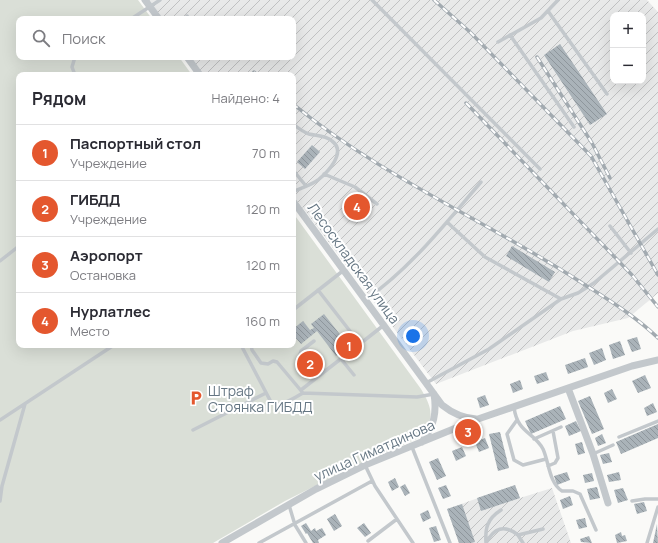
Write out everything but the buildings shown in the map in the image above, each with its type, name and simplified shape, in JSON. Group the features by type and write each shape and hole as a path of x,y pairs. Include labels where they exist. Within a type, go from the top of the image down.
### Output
{"street":[{"path":"145,0 157,16"},
{"path":"189,60 198,72"},
{"name":"Лесоскладская улица","path":"296,205 434,394 450,412 466,418 478,419"},
{"name":"улица Гиматдинова","path":"222,543 289,505 365,465 478,419 632,366 658,360"},
{"path":"568,388 593,454 608,504"},
{"path":"421,443 429,433 434,423 436,410 434,394"}],"lane":[{"path":"136,16 160,0"},
{"path":"372,0 540,169"},
{"path":"498,42 541,18 558,0"},
{"path":"548,11 607,94"},
{"path":"510,35 574,127"},
{"path":"74,60 72,67 74,72"},
{"path":"296,126 308,134 328,138 337,145 338,156 318,180 296,191"},
{"path":"296,174 306,186"},
{"path":"324,174 355,187 377,204"},
{"path":"365,300 387,284 447,222 481,182"},
{"path":"447,222 485,257 561,299"},
{"path":"610,226 631,253"},
{"path":"426,383 489,349 561,299 578,293 594,283 657,231"},
{"path":"0,261 16,248"},
{"path":"296,308 344,270"},
{"path":"318,290 360,344"},
{"path":"243,348 271,402 278,405 302,391 315,379 384,326"},
{"path":"314,341 301,351 299,358 315,379"},
{"path":"0,420 109,348"},
{"path":"252,348 261,363 268,364 273,361 277,362 302,391 417,397 434,394"},
{"path":"341,359 354,375"},
{"path":"194,430 266,393"},
{"path":"0,501 2,486 25,404"},
{"path":"514,407 517,420 526,433 534,439 543,450 555,484 559,489 566,492 573,491 580,494 596,530"},
{"path":"517,420 507,434 514,460 523,465 546,459"},
{"path":"619,438 658,421"},
{"path":"534,439 561,428"},
{"path":"548,466 555,463 558,458 553,431"},
{"path":"593,454 613,445"},
{"path":"412,447 450,543"},
{"path":"365,465 372,482 413,543"},
{"path":"259,543 372,482"},
{"path":"632,501 658,499"},
{"path":"289,505 295,524 306,543"},
{"path":"647,543 657,515 658,507"},
{"path":"486,543 486,528 488,523 501,510"},
{"path":"368,541 397,519"},
{"path":"486,543 490,534 500,529 512,530 518,535 523,543"},
{"path":"518,535 543,529"}],"shaded area":[{"path":"0,0 138,0 150,16 16,16 16,60 181,60 190,72 16,72 16,348 296,348 296,217 421,389 430,408 430,419 428,425 419,438 355,466 285,501 213,543 0,543"},
{"path":"149,0 647,0 658,12 658,293 628,318 573,331 436,384 296,199 296,72 202,72 193,60 296,60 296,16 161,16"},
{"path":"515,485 520,498 552,488 571,543 459,543 447,509"}],"railway":[{"path":"434,0 470,32 591,156 658,275"},
{"path":"537,57 592,143 610,178"},
{"path":"466,103 632,275 658,307"},
{"path":"296,106 326,130 361,153 433,197 544,259 600,294 630,315 658,338"}],"place":[{"name":"Нурлатлес","path":"357,207"},
{"name":"Паспортный стол","path":"349,346"},
{"name":"ГИБДД","path":"310,364"},
{"name":"Штраф Стоянка ГИБДД","path":"196,398"},
{"name":"Аэропорт","path":"468,432"}]}
